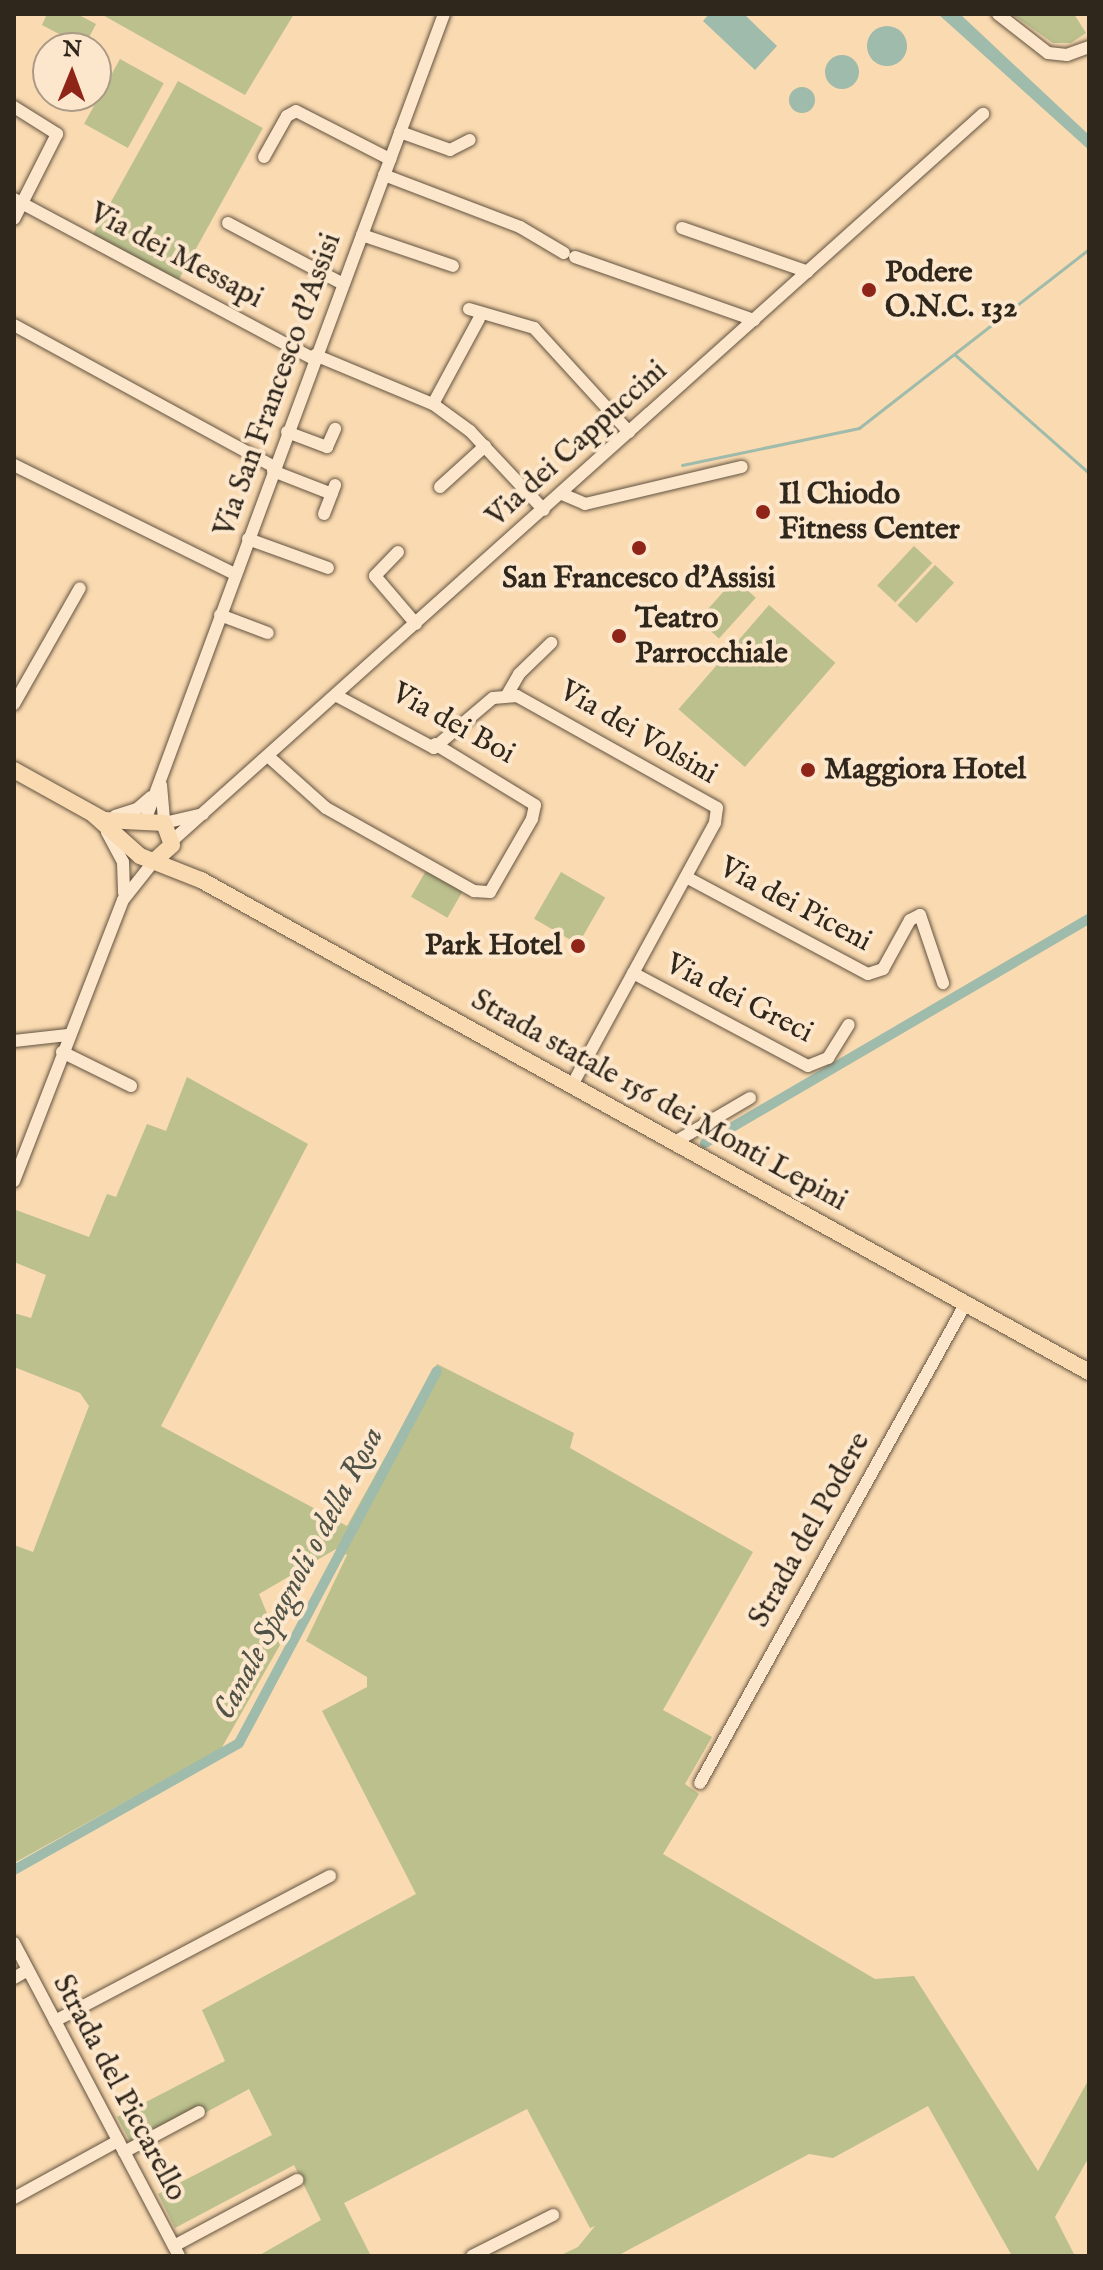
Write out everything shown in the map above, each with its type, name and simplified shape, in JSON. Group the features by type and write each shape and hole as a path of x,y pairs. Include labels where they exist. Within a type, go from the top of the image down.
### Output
{"main road":[{"path":"14,770 109,822 164,823"},
{"name":"Strada statale 156 dei Monti Lepini","path":"94,815 134,849 154,861 201,880 1089,1372"},
{"path":"134,849 132,836 144,822"},
{"name":"Strada statale 156 dei Monti Lepini","path":"164,823 172,842 201,880"},
{"path":"154,861 172,842"}],"street":[{"name":"Via San Francesco d'Assisi","path":"144,822 444,14"},
{"path":"998,14 1048,53 1067,55 1089,47"},
{"path":"14,107 57,134 18,201 14,219"},
{"path":"264,157 288,114 296,111 390,159"},
{"name":"Via dei Cappuccini","path":"172,842 983,114"},
{"path":"400,132 450,150 470,140"},
{"path":"384,175 520,227 570,255 754,320"},
{"name":"Via dei Messapi","path":"18,201 315,357 433,404 485,446 544,510"},
{"path":"228,223 343,284"},
{"path":"682,228 808,272"},
{"path":"362,235 453,266"},
{"path":"469,309 534,328 629,432"},
{"path":"433,404 479,319"},
{"path":"14,325 273,469 334,490 324,514"},
{"path":"287,432 327,447 335,429"},
{"path":"440,487 485,446"},
{"path":"562,494 585,504 742,467"},
{"path":"15,469 235,574"},
{"path":"248,539 328,568"},
{"path":"398,552 375,576 416,624"},
{"path":"14,704 80,588"},
{"path":"220,615 268,633"},
{"path":"435,747 493,698 507,695 519,674 551,643"},
{"name":"Via dei Boi","path":"269,757 320,805 480,893 497,886 535,805 361,703 348,686"},
{"name":"Via dei Volsini","path":"507,695 532,703 717,808 715,823 572,1085"},
{"name":"Via dei Boi","path":"337,696 435,747"},
{"name":"Via San Francesco d'Assisi","path":"161,774 164,823"},
{"path":"94,815 132,812 155,792"},
{"name":"Via dei Cappuccini","path":"164,823 206,813"},
{"path":"94,815 119,851 129,882"},
{"path":"14,1181 68,1035 123,900 134,849"},
{"path":"129,882 154,861"},
{"path":"129,882 154,872 182,871"},
{"name":"Via dei Piceni","path":"686,877 868,974 883,969 912,916 920,915 943,983"},
{"name":"Via dei Greci","path":"633,973 808,1066 828,1058 849,1025"},
{"path":"14,1041 68,1035"},
{"path":"62,1052 131,1086"},
{"path":"675,1142 750,1098"},
{"name":"Strada del Podere","path":"700,1783 966,1303"},
{"path":"55,2021 330,1876"},
{"name":"Strada del Piccarello","path":"14,1943 176,2251"},
{"path":"14,1978 28,1970"},
{"path":"14,2198 199,2112"},
{"path":"176,2251 297,2180"},
{"path":"472,2256 553,2215"}],"green space":[{"path":"47,14 77,14 96,24 92,32 55,32 42,25"},
{"path":"101,14 294,14 245,95"},
{"path":"1012,14 1074,14 1086,33 1071,43 1053,43"},
{"path":"120,59 164,83 128,148 84,124 91,112 112,112 112,73"},
{"path":"178,81 263,128 176,285 91,238"},
{"path":"914,546 932,563 895,603 877,585"},
{"path":"935,565 954,583 917,623 897,605"},
{"path":"735,579 756,598 719,639 698,620"},
{"path":"769,605 835,663 745,767 678,709"},
{"path":"427,869 463,890 447,918 411,897"},
{"path":"561,872 605,898 578,944 534,919"},
{"path":"187,1077 308,1144 161,1426 347,1526 437,1364 574,1433 570,1448 753,1552 663,1710 712,1737 685,1784 699,1794 663,1854 875,1979 914,1976 1038,2171 1089,2079 1089,2157 1055,2217 1075,2256 1012,2256 928,2106 833,2158 809,2154 617,2256 559,2256 578,2247 595,2226 590,2228 527,2109 344,2203 371,2256 258,2256 321,2220 294,2165 175,2228 158,2194 272,2135 249,2089 135,2151 117,2117 225,2061 202,2010 416,1894 322,1711 367,1687 367,1677 306,1641 347,1555 336,1549 259,1594 280,1645 221,1749 14,1863 14,1545 33,1552 89,1406 80,1393 14,1367 14,1313 31,1318 46,1275 14,1262 14,1215 16,1210 89,1237 107,1194 116,1197 147,1124 166,1131"}],"shaded area":[{"path":"709,14 744,14 777,46 755,70 703,21"},
{"path":"938,14 960,14 1089,135 1089,150"},
{"path":"887,26 901,32 907,46 901,60 887,66 873,60 867,46 873,32"},
{"path":"842,55 854,60 859,72 854,84 842,89 830,84 825,72 830,60"},
{"path":"802,87 811,91 815,100 811,109 802,113 793,109 789,100 793,91"}],"waterway":[{"path":"682,465 859,428 1089,249"},
{"path":"954,354 1089,473"},
{"path":"705,1143 1089,919"},
{"name":"Canale Spagnoli o della Rosa","path":"14,1870 239,1743 437,1371"}],"place":[{"name":"Podere O.N.C. 132","path":"869,290"},
{"name":"Il Chiodo Fitness Center","path":"763,512"},
{"name":"San Francesco d'Assisi","path":"639,548"},
{"name":"Teatro Parrocchiale","path":"619,636"},
{"name":"Maggiora Hotel","path":"808,770"},
{"name":"Park Hotel","path":"578,946"}]}
